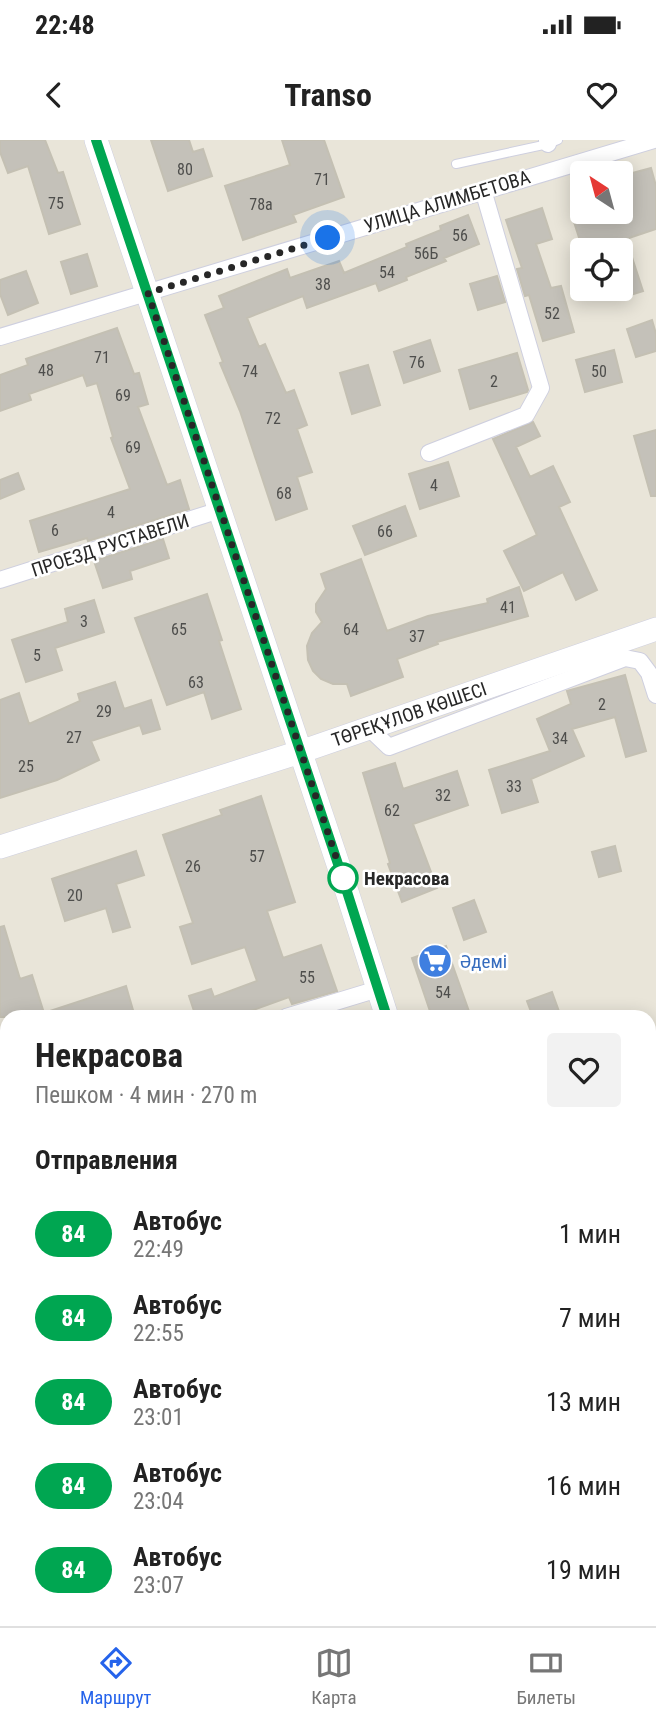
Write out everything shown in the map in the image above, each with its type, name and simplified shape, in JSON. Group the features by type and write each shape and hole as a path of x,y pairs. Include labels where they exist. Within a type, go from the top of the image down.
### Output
{"main road":[{"path":"96,140 385,1010"},
{"name":"ТӨРЕҚҰЛОВ КӨШЕСІ","path":"0,847 300,752 656,629"}],"street":[{"name":"УЛИЦА АЛИМБЕТОВА","path":"0,337 654,140"},
{"path":"429,453 526,415 541,388 483,190"},
{"name":"ПРОЕЗД РУСТАВЕЛИ","path":"0,580 220,510"},
{"path":"369,728 389,747 625,658 640,660 649,673 656,695"},
{"path":"309,1010 378,989"}],"lane":[{"path":"456,164 551,141"}],"building":[{"path":"0,140 45,140 58,173 63,172 80,224 49,234 28,166 8,173 0,152"},
{"path":"151,140 189,140 193,152 203,149 212,176 168,191"},
{"path":"282,140 324,140 344,197 293,215 296,222 243,240 225,186 290,165"},
{"path":"651,168 656,186 656,229 629,238 579,238 575,224 634,224 634,173"},
{"path":"542,208 552,239 536,244 551,288 561,286 574,332 543,341 529,295 525,296 517,269 522,268 506,220"},
{"path":"468,215 479,244 406,277 407,280 379,291 376,283 307,308 303,296 247,318 259,347 265,344 286,393 294,390 307,425 297,429 312,472 297,477 307,509 276,520 205,315 224,308 219,296 287,269 290,278 339,261 344,273 407,247 406,244 441,230 440,226"},
{"path":"87,254 97,286 71,294 61,262"},
{"path":"633,260 643,291 633,294"},
{"path":"26,271 38,303 8,315 0,294 0,280"},
{"path":"497,276 505,302 478,310 470,284"},
{"path":"652,320 656,334 656,351 636,357 627,329"},
{"path":"117,328 134,374 139,373 148,404 138,407 167,485 180,480 189,509 88,541 87,538 39,552 30,521 130,489 111,438 113,437 97,383 87,386 83,375 29,394 31,400 0,411 0,375 28,365 26,359"},
{"path":"430,340 440,371 404,383 394,352"},
{"path":"614,350 622,382 585,392 576,360"},
{"path":"517,353 527,392 470,409 459,370"},
{"path":"368,365 380,405 352,414 340,373"},
{"path":"533,422 540,436 516,447 530,477 553,466 570,502 559,507 597,590 576,600 563,572 524,591 504,551 537,535 493,439"},
{"path":"656,430 656,496 651,496 634,436"},
{"path":"448,462 459,496 420,509 409,474"},
{"path":"18,473 24,489 0,499 0,480"},
{"path":"405,506 416,536 365,555 353,526"},
{"path":"163,539 169,558 130,571 132,579 103,588 94,561"},
{"path":"361,559 387,631 428,616 488,603 487,599 519,587 528,616 437,642 438,644 397,659 403,677 351,696 347,684 333,684 321,679 313,671 308,660 307,646 312,633 322,622 316,612 316,604 326,589 321,574"},
{"path":"207,594 241,709 212,719 204,692 167,705 135,618"},
{"path":"94,600 104,632 55,648 62,670 26,682 12,640 68,622 65,609"},
{"path":"625,675 646,751 626,757 615,717 572,729 584,756 531,779 538,802 502,813 489,770 550,751 537,719 571,704 567,691"},
{"path":"115,682 124,709 151,700 160,729 143,734 140,725 91,741 99,760 57,780 0,798 0,700 19,693 29,724 80,701 78,694"},
{"path":"395,763 403,789 457,771 468,805 413,824 437,888 402,902 388,864 390,863 363,773"},
{"path":"261,796 295,902 267,911 283,958 321,945 337,991 292,1004 289,997 253,1010 194,1010 189,996 211,989 214,997 257,981 245,947 192,964 180,927 193,923 163,835 222,815 220,810"},
{"path":"615,846 621,871 599,877 592,852"},
{"path":"136,851 144,875 116,884 130,927 113,932 106,908 65,921 52,879"},
{"path":"474,900 486,932 464,940 453,908"},
{"path":"4,926 20,979 32,975 43,1010 0,1010 0,927"},
{"path":"446,946 469,1010 430,1010 412,958"},
{"path":"126,986 133,1010 53,1010"},
{"path":"552,992 558,1010 530,1010 527,1001"}],"bus line":[{"name":"84","path":"96,140 385,1010"}],"place":[{"name":"Некрасова","path":"343,878"},
{"name":"Әдемі","path":"435,961"}],"route":[{"path":"328,238 148,293 343,878"}]}
